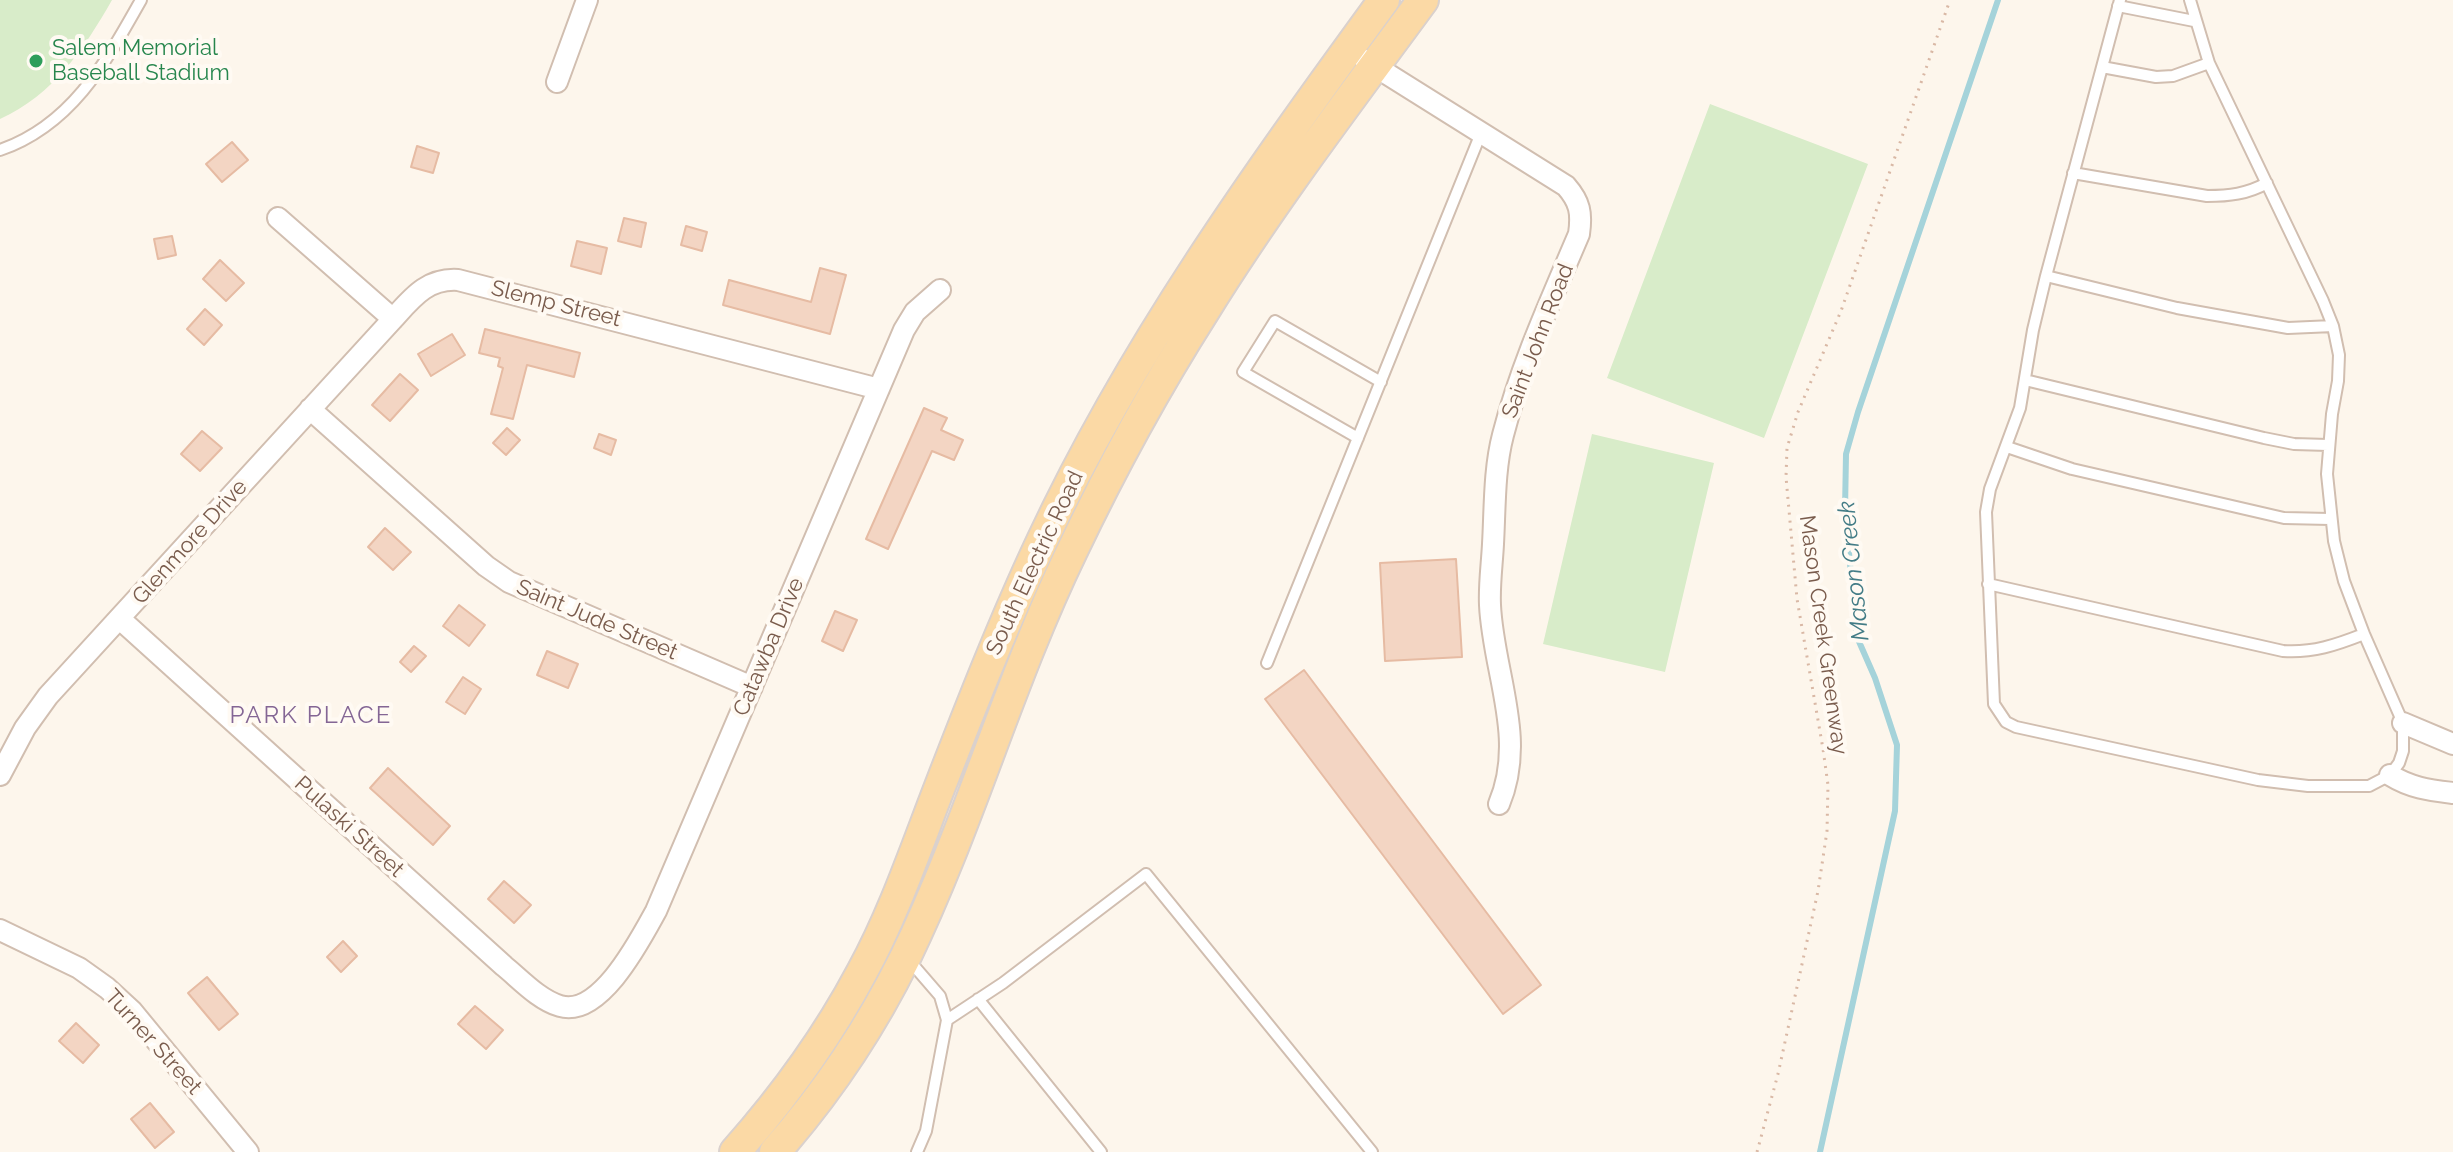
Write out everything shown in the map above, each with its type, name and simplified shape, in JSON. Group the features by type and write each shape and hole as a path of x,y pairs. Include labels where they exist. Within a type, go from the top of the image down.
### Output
{"main road":[{"name":"South Electric Road","path":"775,1152 818,1099 854,1047 1021,587 1092,442 1195,266 1384,0"},
{"name":"South Electric Road","path":"735,1152 785,1091 830,1026 931,901 1019,670 1071,553 1155,392 1204,310 1270,211 1423,0"}],"street":[{"path":"557,82 587,0"},
{"name":"Saint John Road","path":"1349,48 1374,67 1566,186 1578,200 1581,215 1579,234 1532,345 1502,437 1490,606 1511,733 1511,756 1507,785 1499,804"},
{"path":"278,218 393,319"},
{"name":"Slemp Street","path":"393,319 421,289 435,282 458,280 879,389"},
{"name":"Catawba Drive","path":"591,1002 636,947 656,911 904,330 915,312 940,290"},
{"name":"Glenmore Drive","path":"0,775 25,728 48,696 393,319"},
{"name":"Saint Jude Street","path":"310,409 486,566 509,582 752,687"},
{"name":"Pulaski Street","path":"120,619 504,966 554,1004 570,1008 591,1002"},
{"path":"2403,723 2453,744"},
{"path":"2390,775 2421,789 2453,793"},
{"name":"Turner Street","path":"0,930 70,963 107,988 132,1011 248,1152"}],"lane":[{"path":"0,150 38,132 71,107 97,76 141,0"},
{"path":"2190,0 2209,63 2333,326 2339,355 2328,445 2330,519 2344,581 2403,723 2403,751 2390,775 2369,786 2338,788 2271,782 2016,727 2006,722 1994,704 1986,512 1990,489 2007,447 2025,380 2046,276 2119,3 2194,21"},
{"path":"2102,67 2156,77 2173,76 2209,63"},
{"path":"1267,663 1481,133"},
{"path":"2073,173 2207,196 2253,191 2267,183"},
{"path":"2046,276 2177,308 2288,328 2333,326"},
{"path":"1358,438 1243,372 1275,321 1381,382"},
{"path":"2025,380 2264,438 2294,444 2328,445"},
{"path":"2007,447 2072,469 2284,518 2330,519"},
{"path":"1988,584 2283,651 2327,649 2364,634"},
{"path":"947,1020 1146,874 1372,1152"},
{"path":"892,948 940,996 947,1020 926,1131 917,1152"},
{"path":"978,999 1101,1152"}],"path":[{"name":"Mason Creek Greenway","path":"1757,1152 1778,1074 1818,891 1827,831 1828,785 1797,599 1786,477 1787,448 1798,412 1845,299 1950,0"}],"green space":[{"name":"Salem Memorial Baseball Stadium","path":"0,0 112,0 78,53 51,84 19,109 0,119"},
{"path":"1710,104 1868,164 1764,438 1607,378"},
{"path":"1592,434 1714,463 1665,672 1543,644"}],"building":[{"path":"232,142 248,160 222,182 206,164"},
{"path":"417,146 439,153 433,173 411,167"},
{"path":"624,218 646,223 641,247 618,241"},
{"path":"686,226 707,232 702,251 681,245"},
{"path":"172,236 176,255 158,259 154,239"},
{"path":"577,241 607,248 601,274 571,266"},
{"path":"220,260 244,283 226,301 203,279"},
{"path":"820,268 846,275 830,334 723,305 729,280 811,302"},
{"path":"205,309 222,325 204,345 187,329"},
{"path":"485,329 580,353 574,377 527,365 513,419 491,414 503,368 498,366 500,358 479,353"},
{"path":"452,334 465,355 431,376 418,354"},
{"path":"400,374 418,390 390,421 372,405"},
{"path":"924,408 947,418 941,430 963,440 954,460 932,451 888,549 866,539"},
{"path":"507,428 520,440 506,455 493,443"},
{"path":"202,431 222,448 200,471 181,454"},
{"path":"599,434 616,440 611,455 594,448"},
{"path":"385,528 411,552 393,570 368,547"},
{"path":"1456,559 1462,657 1385,661 1380,563"},
{"path":"459,605 485,625 469,646 443,626"},
{"path":"835,611 857,620 843,651 822,641"},
{"path":"414,646 426,656 411,672 400,662"},
{"path":"547,651 578,664 568,688 537,675"},
{"path":"1304,670 1541,985 1503,1014 1265,699"},
{"path":"463,677 481,689 465,714 446,702"},
{"path":"388,768 450,826 433,845 370,788"},
{"path":"504,881 531,905 514,923 488,899"},
{"path":"343,941 357,956 341,972 327,957"},
{"path":"207,977 238,1014 219,1030 188,993"},
{"path":"475,1006 503,1030 486,1049 458,1024"},
{"path":"76,1023 99,1045 83,1063 59,1041"},
{"path":"150,1103 174,1132 155,1148 131,1119"}],"waterway":[{"name":"Mason Creek","path":"1820,1152 1895,811 1897,745 1875,678 1857,637 1845,511 1846,454 1998,0"}],"place":[{"name":"Salem Memorial Baseball Stadium","path":"36,61"}],"district":[{"name":"PARK PLACE","path":"311,716"}]}
